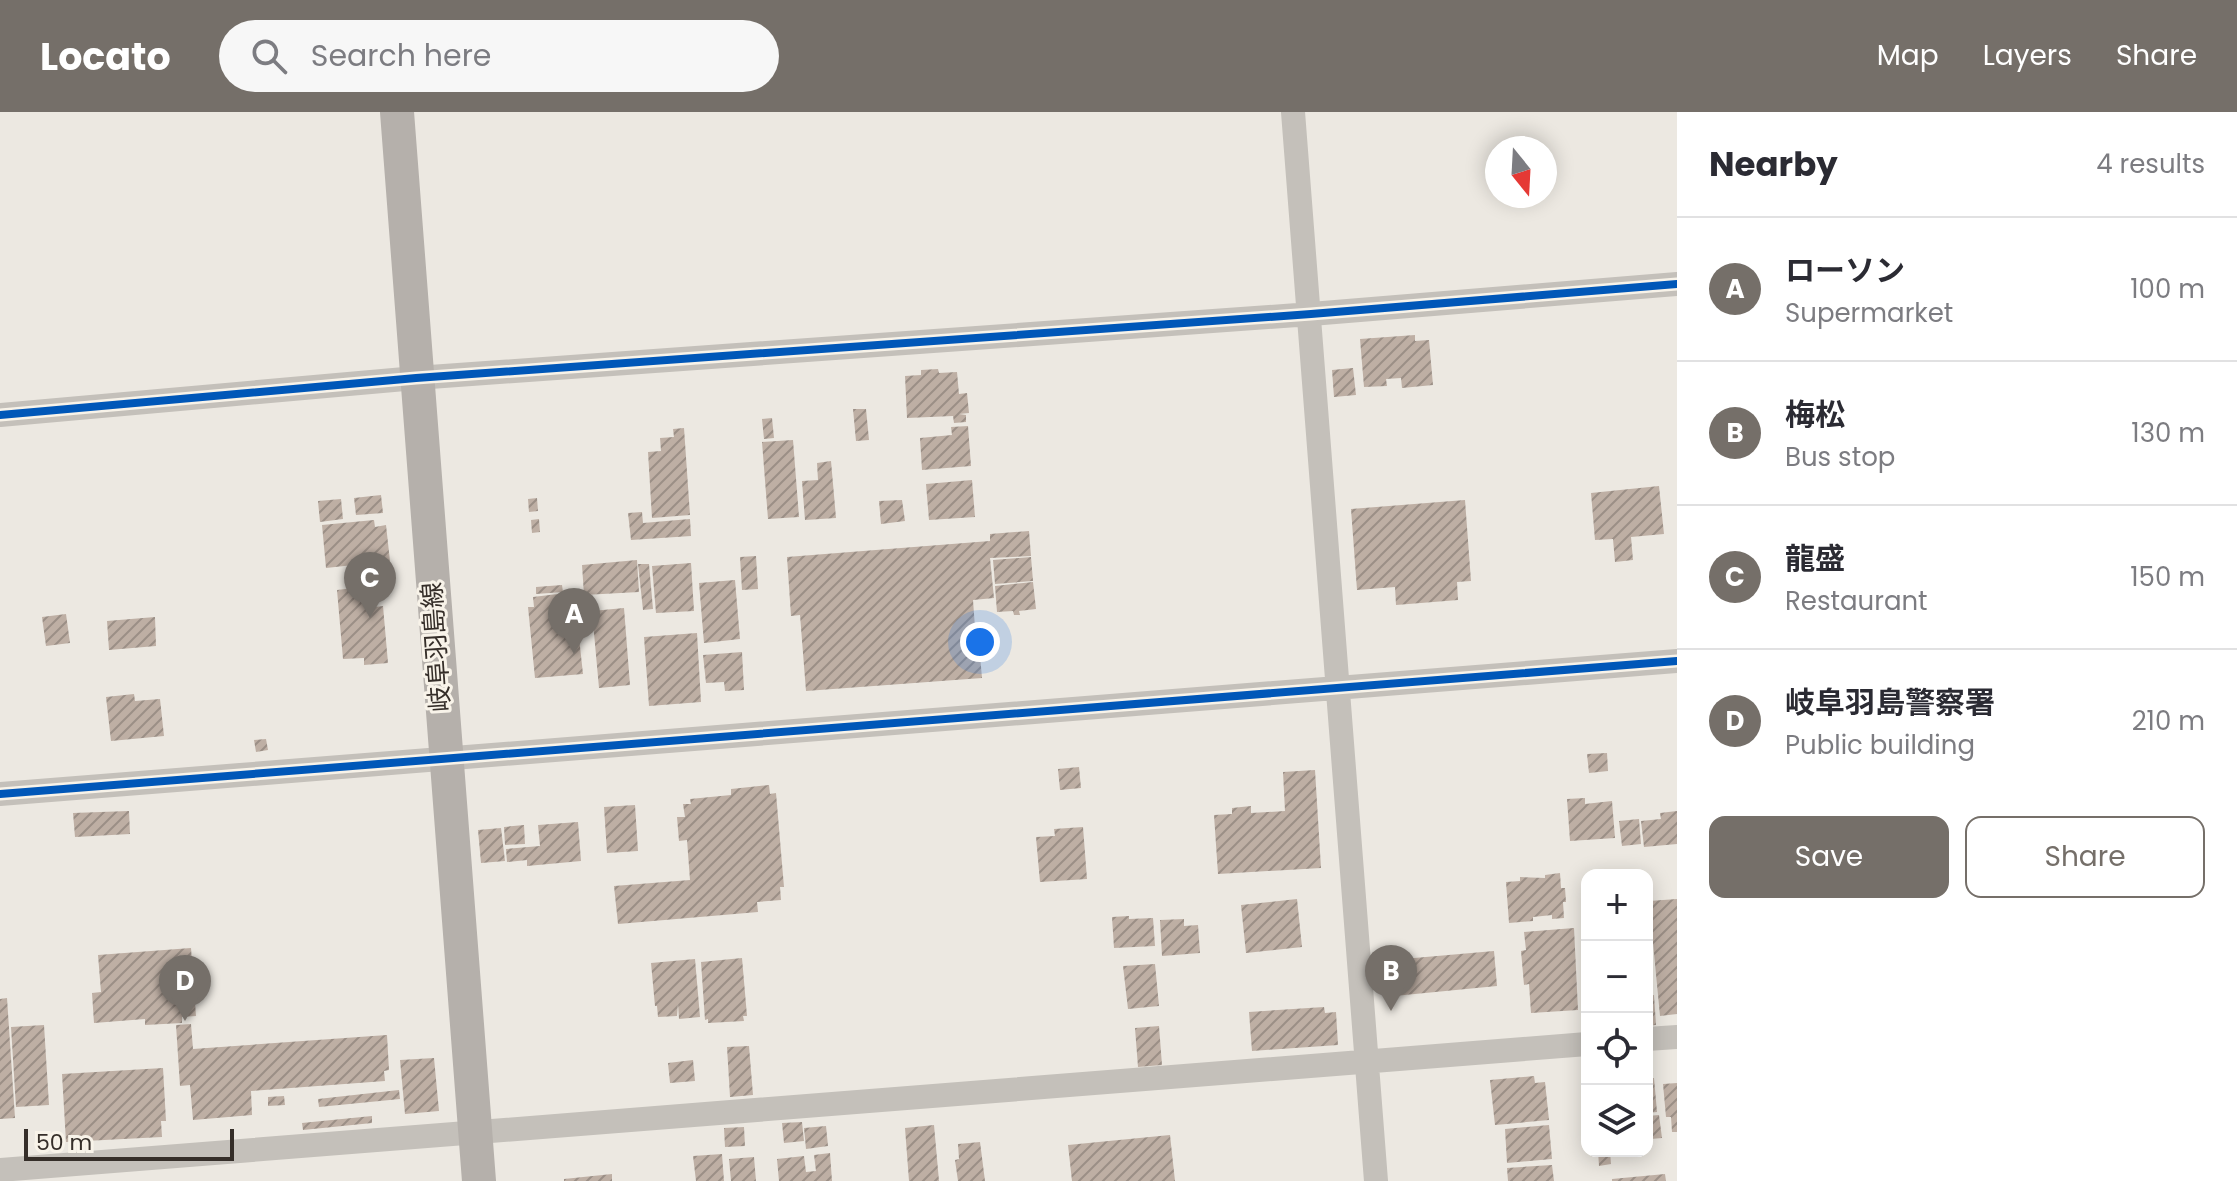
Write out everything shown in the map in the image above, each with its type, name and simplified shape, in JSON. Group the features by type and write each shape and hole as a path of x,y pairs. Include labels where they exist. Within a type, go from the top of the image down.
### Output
{"main road":[{"name":"岐阜羽島線","path":"397,112 479,1181"}],"street":[{"path":"1293,112 1376,1181"},
{"path":"0,415 416,378 1311,314 1677,284"},
{"path":"0,794 1677,661"},
{"path":"1653,1039 1677,1037"},
{"path":"0,1170 1581,1044"}],"building":[{"path":"1415,335 1415,341 1429,340 1433,385 1402,388 1401,378 1386,379 1387,386 1364,387 1360,339"},
{"path":"1353,368 1356,395 1334,397 1332,370"},
{"path":"938,369 939,373 957,372 959,394 967,393 969,413 959,414 966,415 966,422 954,423 953,416 907,418 905,376 921,375 921,370"},
{"path":"853,409 866,409 869,440 856,441"},
{"path":"772,418 774,438 764,439 762,419"},
{"path":"968,426 971,466 922,470 920,438 952,435 951,427"},
{"path":"684,428 690,515 652,518 648,452 661,451 660,438 674,437 673,429"},
{"path":"793,440 799,517 768,519 762,442"},
{"path":"831,461 836,518 805,520 802,481 818,480 817,463"},
{"path":"972,480 975,517 929,520 926,484"},
{"path":"1659,486 1664,534 1631,537 1633,560 1615,562 1613,539 1595,540 1591,493"},
{"path":"381,495 383,513 356,515 354,498"},
{"path":"537,498 538,511 529,512 528,499"},
{"path":"341,499 343,519 320,522 318,501"},
{"path":"902,500 905,521 881,524 879,501"},
{"path":"1465,500 1471,581 1457,582 1458,600 1396,605 1395,587 1357,590 1351,509"},
{"path":"642,512 643,523 690,519 691,536 631,540 628,513"},
{"path":"539,519 540,532 532,533 531,520"},
{"path":"374,520 375,527 386,525 390,561 326,568 322,525"},
{"path":"1029,531 1031,556 990,558 994,598 973,600 982,678 806,691 800,615 791,616 787,557 990,541 990,534"},
{"path":"756,556 758,589 742,590 740,557"},
{"path":"1031,557 1033,581 995,584 993,560"},
{"path":"637,560 639,592 584,595 582,565"},
{"path":"691,563 694,611 656,613 652,566"},
{"path":"638,564 649,564 653,609 643,610"},
{"path":"735,580 740,639 704,643 699,583"},
{"path":"1033,582 1036,609 1019,611 1020,615 1014,615 1013,611 997,612 995,586"},
{"path":"562,585 563,592 536,594 536,587"},
{"path":"354,588 354,592 367,590 368,596 374,595 375,607 383,606 388,663 364,665 364,658 343,659 337,590"},
{"path":"574,592 583,674 535,678 528,607 534,607 533,597"},
{"path":"624,608 630,685 599,688 592,611"},
{"path":"66,614 70,643 46,646 42,617"},
{"path":"155,617 156,646 109,650 107,621"},
{"path":"697,633 701,702 649,706 644,637"},
{"path":"742,652 744,690 725,691 724,682 706,683 703,655"},
{"path":"134,694 135,701 160,699 164,736 111,741 106,697"},
{"path":"266,739 268,750 256,752 254,740"},
{"path":"1607,753 1608,771 1589,773 1587,754"},
{"path":"1079,767 1081,788 1060,790 1058,769"},
{"path":"1315,770 1321,868 1218,874 1214,815 1232,814 1232,808 1251,806 1251,813 1285,811 1283,772"},
{"path":"769,785 770,794 776,793 784,887 780,887 781,900 757,902 758,912 618,924 614,886 690,880 687,840 679,841 677,817 685,817 683,804 691,804 690,799 731,795 731,789"},
{"path":"1585,798 1585,804 1612,801 1615,838 1570,841 1567,799"},
{"path":"635,805 638,851 607,853 604,807"},
{"path":"129,811 130,834 75,837 73,813"},
{"path":"1677,811 1677,844 1644,847 1641,821 1661,819 1660,813"},
{"path":"1639,819 1641,844 1622,846 1619,821"},
{"path":"578,822 581,861 527,866 527,860 507,862 506,849 540,846 538,825"},
{"path":"524,825 525,844 505,845 504,827"},
{"path":"1083,827 1087,879 1040,882 1036,837 1055,836 1054,829"},
{"path":"501,828 505,861 481,863 478,830"},
{"path":"1560,873 1561,888 1565,888 1564,918 1552,919 1552,915 1533,917 1533,921 1509,923 1506,882 1520,881 1520,877 1545,878 1545,875"},
{"path":"1297,899 1302,947 1246,953 1241,905"},
{"path":"1677,899 1677,1014 1660,1016 1653,943 1653,901"},
{"path":"1129,916 1129,919 1153,918 1155,946 1114,948 1112,917"},
{"path":"1184,919 1184,926 1198,925 1200,953 1162,956 1160,920"},
{"path":"1574,928 1578,1010 1531,1013 1529,984 1524,985 1521,951 1526,950 1524,932"},
{"path":"191,948 196,1016 182,1017 182,1023 145,1025 145,1019 94,1023 92,993 101,992 98,955"},
{"path":"1494,951 1497,986 1384,997 1380,961"},
{"path":"742,958 747,1016 743,1016 744,1021 708,1023 708,1019 705,1020 701,962"},
{"path":"695,959 700,1017 679,1019 678,1004 677,1016 658,1017 651,963"},
{"path":"1155,964 1159,1006 1128,1009 1123,966"},
{"path":"1653,995 1656,1025 1653,1025 1653,1013"},
{"path":"7,998 15,1118 0,1119 0,999"},
{"path":"1324,1007 1325,1013 1336,1012 1338,1045 1252,1051 1249,1012"},
{"path":"191,1024 193,1049 387,1035 389,1070 384,1071 385,1081 251,1091 252,1115 193,1120 190,1085 180,1086 176,1025"},
{"path":"44,1025 49,1105 16,1107 11,1027"},
{"path":"1159,1026 1162,1065 1138,1067 1135,1028"},
{"path":"749,1046 753,1095 730,1097 727,1047"},
{"path":"434,1058 439,1111 405,1114 400,1060"},
{"path":"693,1060 695,1081 670,1083 668,1063"},
{"path":"163,1068 166,1121 161,1121 162,1137 66,1142 62,1074"},
{"path":"1534,1076 1535,1083 1545,1082 1549,1120 1495,1125 1490,1080"},
{"path":"1653,1078 1654,1078 1657,1112 1653,1112"},
{"path":"1677,1083 1677,1132 1672,1132 1671,1117 1666,1117 1663,1084"},
{"path":"399,1090 400,1099 319,1107 318,1099"},
{"path":"284,1096 285,1105 268,1106 268,1097"},
{"path":"1659,1115 1662,1138 1653,1139 1653,1116"},
{"path":"372,1116 372,1123 303,1130 302,1123"},
{"path":"802,1122 804,1141 784,1143 782,1123"},
{"path":"934,1125 939,1181 909,1181 905,1128"},
{"path":"1549,1125 1552,1159 1507,1163 1505,1129"},
{"path":"826,1126 828,1146 806,1149 804,1128"},
{"path":"744,1127 745,1146 725,1147 724,1128"},
{"path":"1170,1135 1175,1181 1072,1181 1068,1145"},
{"path":"980,1142 985,1181 958,1181 955,1160 959,1159 958,1144"},
{"path":"830,1153 832,1181 779,1181 777,1159 804,1156 806,1172 816,1171 814,1155"},
{"path":"722,1154 724,1181 696,1181 693,1156"},
{"path":"754,1157 756,1181 731,1181 729,1159"},
{"path":"1598,1157 1610,1157 1611,1164 1599,1166"},
{"path":"1552,1165 1554,1181 1508,1181 1507,1168"},
{"path":"612,1174 612,1181 564,1181 564,1179"},
{"path":"1665,1174 1666,1181 1612,1181 1612,1179"}],"cycle path":[{"path":"0,415 416,378 1311,314 1677,284"},
{"path":"0,794 1677,661"}],"place":[{"name":"龍盛","path":"370,618"},
{"name":"ローソン","path":"574,654"},
{"name":"梅松","path":"1391,1011"},
{"name":"岐阜羽島警察署","path":"185,1021"}]}
